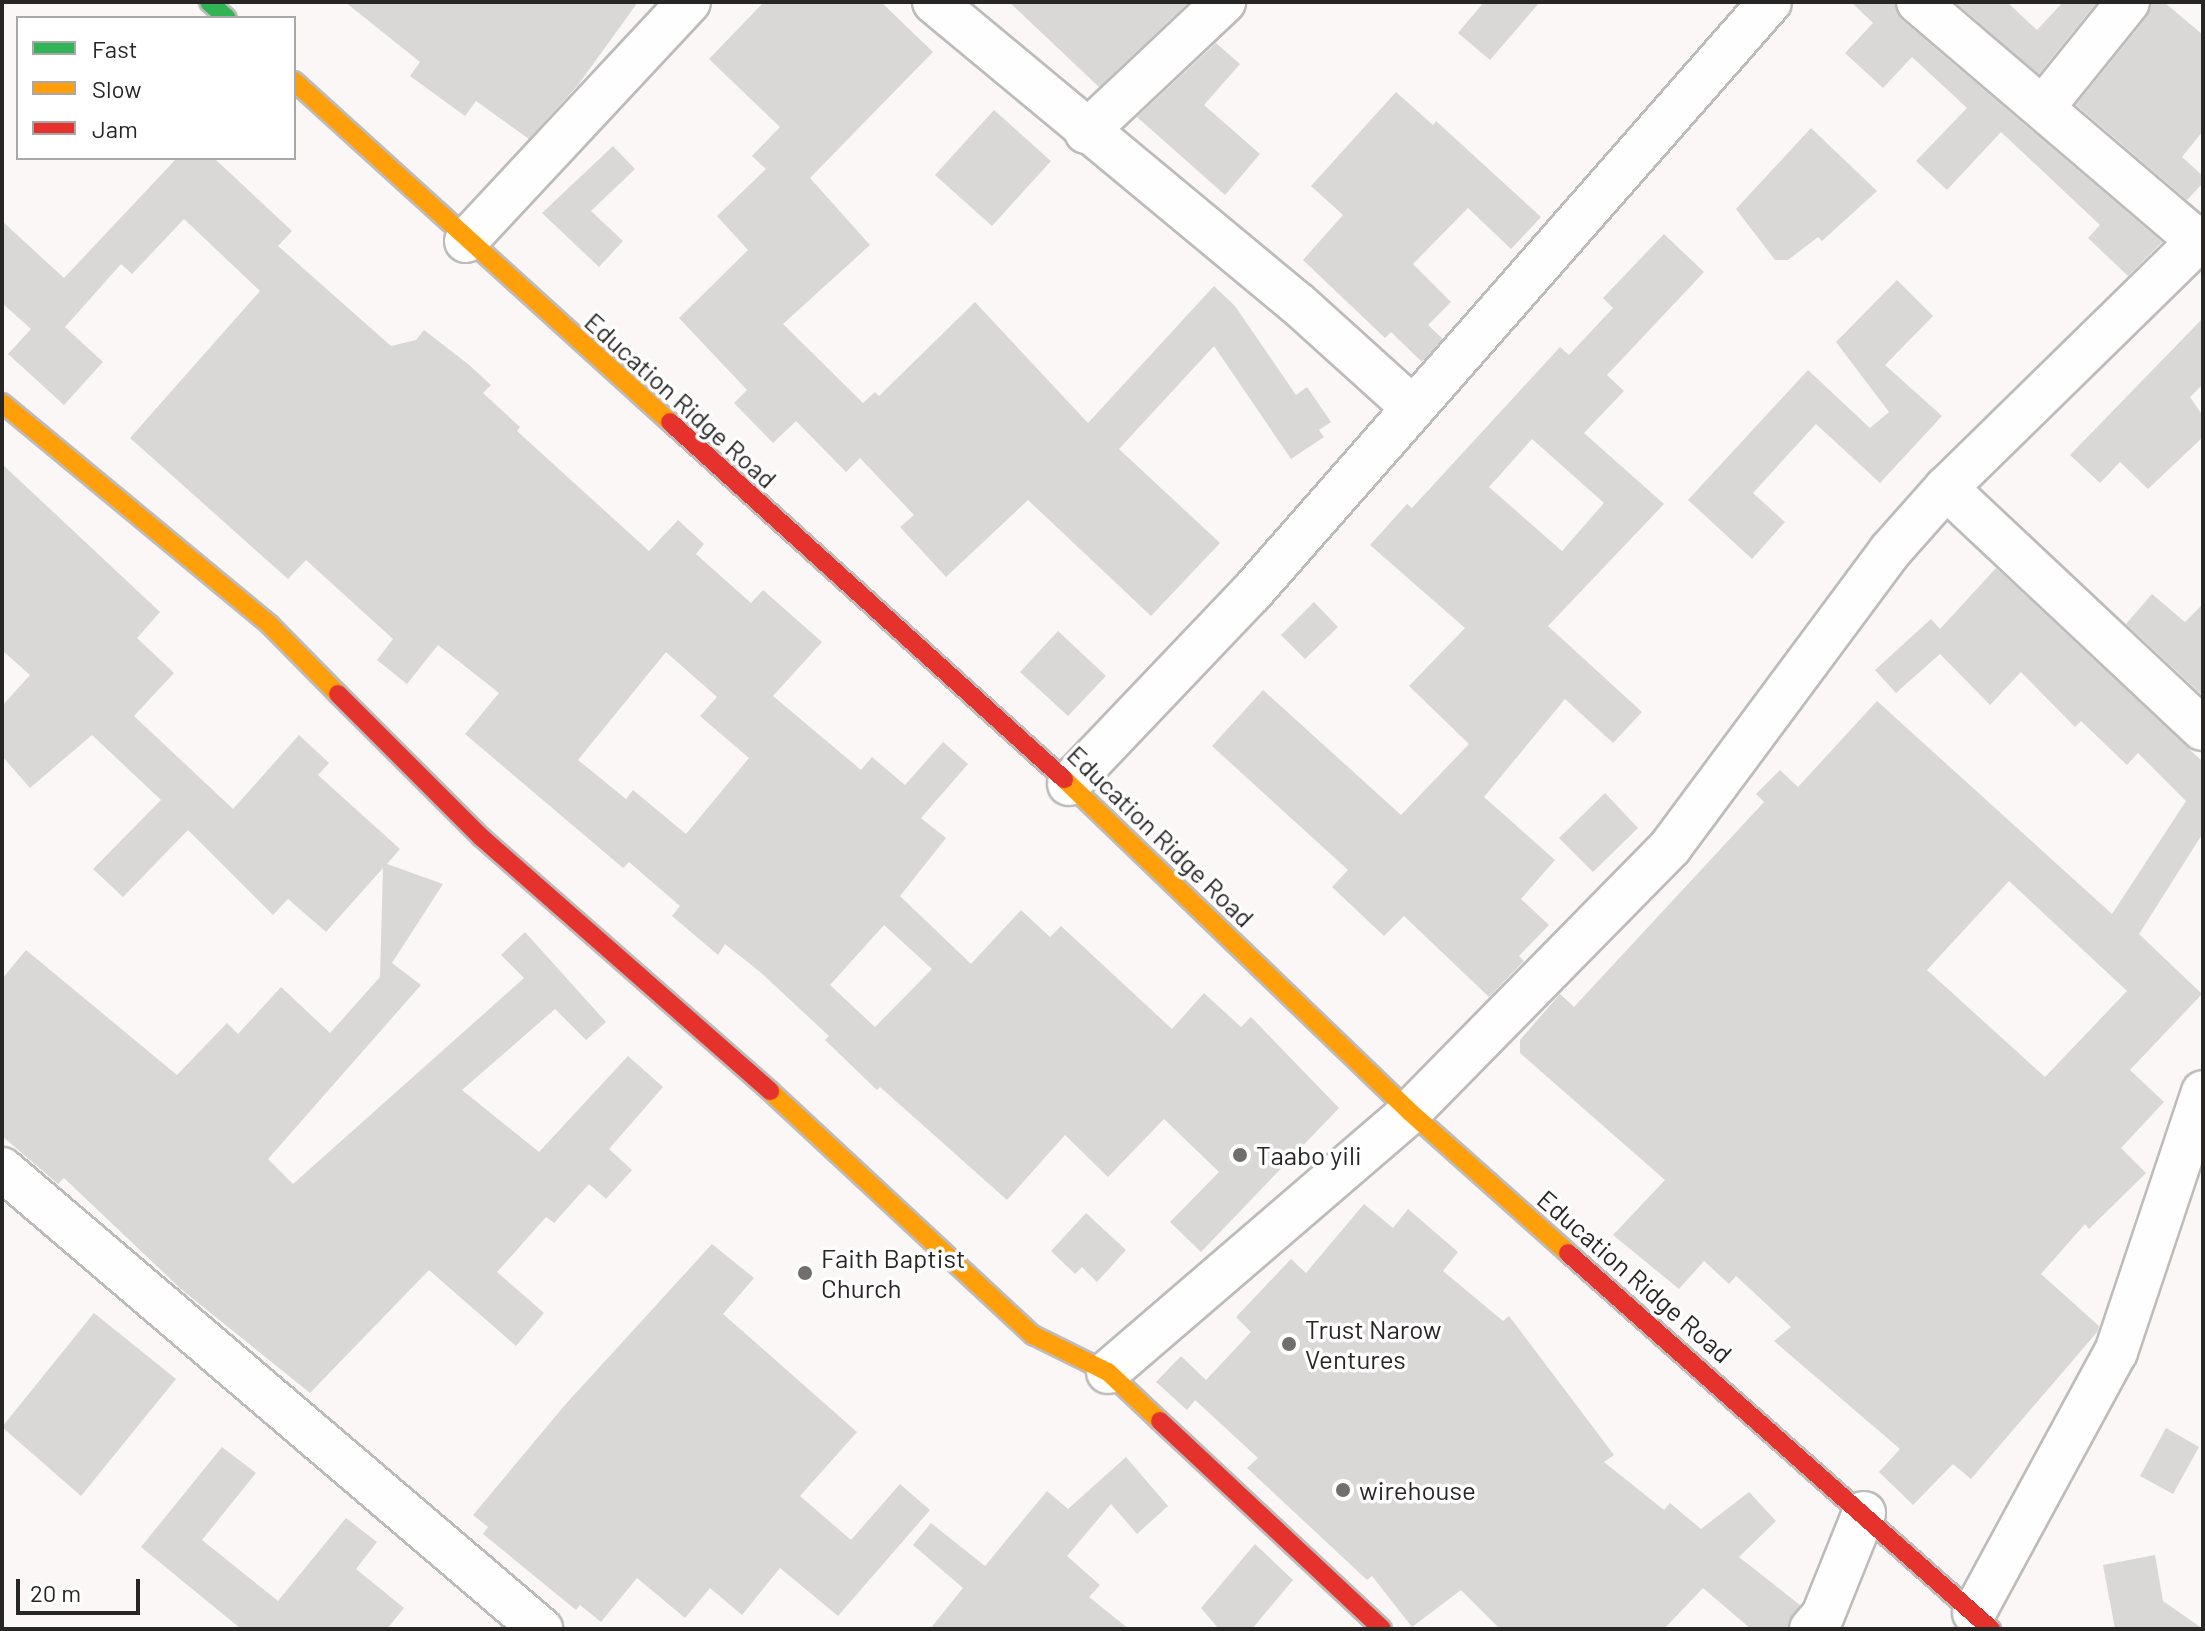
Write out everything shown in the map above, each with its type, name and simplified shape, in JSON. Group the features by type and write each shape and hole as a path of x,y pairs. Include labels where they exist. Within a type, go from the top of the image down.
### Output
{"main road":[{"path":"209,2 225,16"},
{"name":"Education Ridge Road","path":"296,83 466,241 1069,784 1410,1112 1983,1621"},
{"path":"2,403 270,625 481,837 663,992 1033,1335 1108,1372 1382,1629"}],"street":[{"path":"466,241 689,2"},
{"path":"934,2 1086,132 1298,304 1413,408"},
{"path":"1086,132 1224,2"},
{"path":"1069,784 1252,592 1770,2"},
{"path":"1108,1372 1410,1112 1671,846 1890,551 1946,488 2201,238 1918,2"},
{"path":"2045,105 2128,2"},
{"path":"1946,488 2203,729"},
{"path":"1983,1621 2116,1352 2203,1092"},
{"path":"2,1169 541,1629"},
{"path":"1811,1629 1823,1615 1864,1513"}],"building":[{"path":"345,2 638,2 578,85 529,139 476,101 465,116 410,76 420,62"},
{"path":"764,2 881,2 933,52 810,178 870,245 783,324 863,403 875,392 879,396 975,302 1088,423 1214,286 1235,306 1296,395 1307,387 1331,422 1319,430 1324,437 1291,459 1214,346 1119,449 1220,543 1151,616 1028,500 946,577 900,527 914,515 860,458 846,472 796,421 773,443 734,403 747,390 679,318 748,250 717,216 766,169 752,156 780,127 709,59"},
{"path":"1009,2 1189,2 1099,87"},
{"path":"1484,2 1540,2 1490,60 1458,33"},
{"path":"1851,2 1895,2 1902,20 2162,242 2128,276 2088,238 2100,225 2001,132 1947,190 1916,161 1967,108 1912,57 1883,88 1845,53 1873,23"},
{"path":"1955,2 2007,2 2037,30 2063,2 2097,2 2039,74"},
{"path":"2151,2 2164,2 2203,35 2203,131 2182,157 2203,176 2203,183 2187,200 2076,105 2147,17"},
{"path":"1216,43 1240,64 1204,105 1260,154 1225,195 1137,117"},
{"path":"1396,92 1433,125 1436,121 1541,217 1511,249 1468,208 1413,264 1451,302 1428,325 1443,339 1422,362 1391,332 1385,338 1303,260 1343,215 1311,186"},
{"path":"994,110 1051,161 992,226 935,175"},
{"path":"1811,128 1877,191 1822,241 1818,237 1788,260 1775,260 1736,209"},
{"path":"613,146 635,169 591,211 623,241 599,267 542,213"},
{"path":"175,160 216,160 292,231 278,246 391,346 416,340 424,330 491,385 483,393 520,427 517,431 649,551 678,520 704,544 696,554 751,603 763,590 822,642 773,696 861,770 872,757 905,785 943,742 968,764 921,818 946,838 900,896 971,964 1021,910 1050,937 1061,926 1172,1029 1204,993 1241,1027 1251,1017 1339,1108 1201,1252 1170,1222 1219,1172 1164,1119 1108,1177 1065,1135 1007,1200 880,1087 877,1090 825,1040 829,1036 760,972 725,944 718,955 672,916 680,906 629,862 623,868 465,734 499,693 438,645 407,684 377,660 393,639 306,560 288,579 130,438 260,291 184,219 132,274 121,264 65,327 103,362 64,405 8,354 31,329 2,303 2,221 64,278","holes":["666,652 717,697 700,716 749,758 686,834 633,790 626,799 578,760","884,925 932,969 875,1027 830,985"]},
{"path":"1664,234 1704,272 1607,375 1624,391 1584,433 1664,504 1548,626 1642,712 1613,743 1565,699 1484,797 1555,860 1521,899 1549,925 1519,956 1524,961 1489,997 1404,916 1384,936 1332,887 1348,870 1212,746 1263,690 1401,815 1469,744 1409,686 1465,628 1370,545 1407,504 1412,508 1560,347 1569,355 1613,308 1603,298","holes":["1532,439 1604,503 1562,551 1489,487"]},
{"path":"1897,280 1933,316 1885,365 1942,416 1880,483 1816,424 1753,493 1785,522 1752,559 1688,500 1808,370 1870,428 1889,412 1836,342"},
{"path":"2203,318 2203,384 2190,397 2203,416 2203,437 2148,489 2120,462 2100,483 2070,455"},
{"path":"2,464 160,612 137,638 174,673 134,716 233,809 299,735 329,763 318,775 400,849 387,864 443,884 392,963 421,985 268,1159 293,1184 524,978 501,955 525,932 606,1022 586,1040 555,1009 462,1090 539,1152 628,1056 663,1087 609,1149 632,1170 606,1199 589,1184 554,1223 546,1217 497,1272 544,1313 516,1346 429,1270 310,1393 182,1290 64,1178 58,1184 2,1136 2,979 26,950 177,1075 227,1023 238,1034 281,987 330,1033 380,977 383,868 326,932 288,899 273,915 188,830 123,897 93,869 161,800 92,735 30,788 2,756 2,706 30,675 2,650"},
{"path":"1996,568 2203,762 2203,833 2139,934 2202,994 2130,1070 2164,1102 2121,1148 2146,1173 2089,1229 2085,1224 2041,1274 2099,1326 2098,1331 1971,1479 1953,1464 1913,1505 1879,1472 1900,1449 1774,1341 1791,1327 1736,1276 1729,1284 1704,1261 1679,1289 1613,1235 1665,1180 1520,1053 1520,1040 1560,994 1574,1007 1764,802 1756,794 1780,770 1798,787 1877,701 2112,914 2186,801 2138,753 2127,765 2081,721 2075,727 2021,672 1990,705 1940,654 1896,693 1875,670 1931,619 1940,629","holes":["2009,881 2127,991 2045,1077 1927,970"]},
{"path":"2152,594 2185,622 2203,604 2203,696 2126,624"},
{"path":"1314,602 1338,627 1305,659 1281,635"},
{"path":"1058,631 1106,676 1068,716 1020,672"},
{"path":"1605,793 1638,828 1593,872 1559,838"},
{"path":"1364,1204 1393,1228 1408,1209 1458,1252 1443,1271 1503,1321 1509,1316 1614,1455 1604,1462 1664,1510 1670,1503 1701,1529 1749,1492 1776,1521 1739,1557 1800,1605 1788,1629 1751,1629 1703,1588 1664,1629 1500,1629 1461,1590 1412,1627 1372,1576 1367,1580 1247,1468 1258,1458 1195,1400 1187,1410 1156,1382 1181,1356 1206,1380 1251,1332 1236,1317 1291,1259 1306,1273"},
{"path":"1086,1213 1126,1250 1097,1282 1082,1267 1075,1274 1051,1251"},
{"path":"712,1244 754,1278 723,1314 857,1432 800,1496 851,1540 900,1484 930,1510 838,1616 780,1568 742,1615 710,1588 685,1618 637,1578 601,1622 580,1605 576,1610 483,1534 488,1527 473,1515 564,1406"},
{"path":"94,1313 176,1379 81,1496 2,1427"},
{"path":"2166,1428 2199,1447 2173,1494 2140,1476"},
{"path":"222,1447 256,1473 202,1540 278,1601 346,1518 377,1542 356,1569 404,1608 387,1629 241,1629 141,1547"},
{"path":"1126,1457 1168,1506 1137,1534 1111,1504 1067,1556 1100,1585 1089,1597 1129,1629 930,1629 963,1588 913,1545 931,1523 985,1566 1047,1491 1068,1509"},
{"path":"1255,1544 1293,1580 1252,1629 1219,1629 1201,1608"},
{"path":"2155,1555 2163,1601 2203,1629 2115,1629 2103,1565"}],"traffic: fast":[{"path":"209,2 225,16"}],"traffic: slow":[{"path":"296,83 670,422"},
{"path":"2,403 270,625 338,694"},
{"path":"1064,779 1410,1112 1568,1253"},
{"path":"770,1091 1033,1335 1108,1372 1160,1421"}],"traffic: jam":[{"path":"670,422 1064,779"},
{"path":"338,694 481,837 770,1091"},
{"path":"1568,1253 1991,1629"},
{"path":"1160,1421 1382,1629"}],"place":[{"name":"Taabo yili","path":"1240,1155"},
{"name":"Faith Baptist Church","path":"805,1273"},
{"name":"Trust Narow Ventures","path":"1289,1344"},
{"name":"wirehouse","path":"1343,1490"}]}
